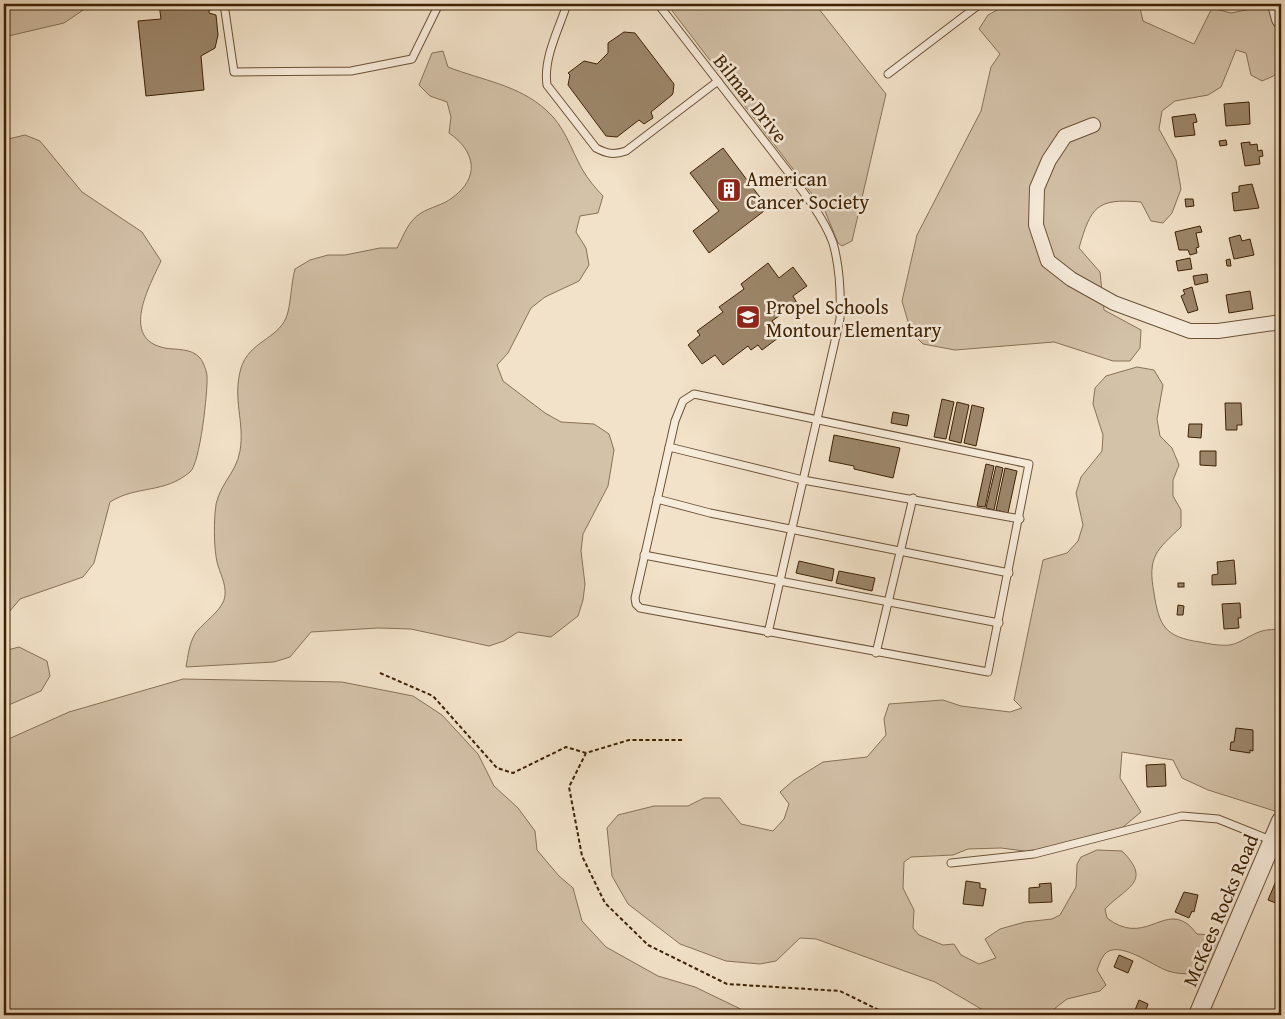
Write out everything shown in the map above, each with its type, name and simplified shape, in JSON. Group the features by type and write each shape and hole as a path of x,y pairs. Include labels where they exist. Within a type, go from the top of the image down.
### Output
{"street":[{"path":"1277,4 1281,19"},
{"path":"1093,125 1065,136 1049,160 1037,188 1036,224 1048,262 1071,279 1114,303 1190,331 1218,331 1281,322"},
{"name":"McKees Rocks Road","path":"1198,1015 1281,821"}],"lane":[{"path":"224,4 234,72 351,71 412,59 439,4"},
{"path":"566,4 548,60 545,74 547,85 596,148 606,153 616,154 626,151 718,81"},
{"name":"Bilmar Drive","path":"658,4 787,171 821,220 832,242 841,297 840,319 768,633"},
{"path":"888,74 980,4"},
{"path":"694,394 818,419 1026,462 1030,467 988,672 768,633 640,608 636,604 634,598 675,421 683,401 694,394"},
{"path":"669,447 803,480 913,498 1020,519"},
{"path":"876,653 913,498"},
{"path":"657,499 710,513 1009,573"},
{"path":"644,555 999,623"},
{"path":"951,862 1034,854 1182,816 1218,819 1273,841"}],"path":[{"path":"380,673 433,696 497,768 513,773 566,747 586,753 629,740 682,740"},
{"path":"586,753 569,787 582,856 605,903 648,946 727,984 840,991 890,1015"}],"shaded area":[{"path":"4,4 92,4 64,23 4,37"},
{"path":"667,4 815,4 886,94 852,241 842,246 838,243 825,211"},
{"path":"1008,4 1139,4 1143,21 1194,44 1212,8 1231,13 1265,6 1278,12 1281,25 1282,54 1276,74 1262,81 1251,75 1246,53 1236,50 1221,87 1208,95 1175,101 1162,111 1159,129 1176,160 1181,189 1172,213 1163,223 1151,221 1141,202 1126,201 1105,204 1092,214 1087,223 1079,248 1100,272 1104,310 1141,330 1140,348 1130,361 1113,361 1054,342 955,350 923,344 911,332 902,301 917,235 981,111 991,67 1000,54 979,29 988,15"},
{"path":"443,51 448,67 512,89 546,110 558,123 582,169 594,187 603,196 598,213 580,216 576,232 586,248 589,265 579,281 545,297 531,308 508,353 497,365 503,381 545,413 561,422 594,424 609,434 614,450 608,486 583,534 581,551 585,584 578,616 551,637 518,632 504,641 489,646 411,629 378,628 311,632 290,657 274,662 186,667 190,646 195,634 221,606 225,595 225,586 215,550 215,513 219,495 235,467 240,451 241,430 238,390 241,368 250,352 276,331 286,318 295,269 310,260 328,255 345,255 380,248 397,248 413,220 425,211 448,200 461,190 471,173 471,164 465,148 449,133 451,117 447,102 430,96 419,85 432,53"},
{"path":"25,135 40,141 82,192 142,232 161,261 145,297 141,323 143,334 151,343 165,348 193,352 197,355 205,367 207,384 200,442 194,466 190,472 170,484 130,493 110,502 94,563 83,577 20,599 4,618 4,140"},
{"path":"1137,367 1154,370 1163,385 1157,419 1160,436 1172,448 1179,465 1173,480 1173,496 1181,510 1181,527 1160,548 1153,562 1152,570 1156,604 1162,622 1171,633 1179,637 1219,645 1234,644 1264,630 1281,629 1281,813 1208,790 1182,778 1173,760 1122,752 1120,778 1141,812 1117,832 1032,852 1001,848 968,849 953,855 911,857 904,862 903,888 914,910 913,928 919,935 943,945 954,944 961,955 979,964 996,958 985,939 1000,929 1025,922 1052,919 1060,915 1076,887 1077,864 1081,857 1097,850 1122,851 1131,861 1136,877 1128,889 1105,909 1107,918 1120,926 1131,928 1141,928 1169,919 1177,919 1187,924 1197,934 1214,935 1220,948 1219,961 1215,971 1192,974 1174,973 1126,951 1110,951 1104,955 1097,970 1106,985 1100,991 1067,999 1054,1009 1053,1015 986,1015 983,1010 935,982 816,939 800,938 776,961 760,964 726,961 680,944 628,904 612,876 607,828 618,815 654,806 688,806 704,798 720,798 741,824 773,831 784,819 789,804 780,792 794,780 823,762 867,757 886,735 884,719 889,704 943,700 961,706 1010,712 1022,708 1014,700 1043,560 1067,553 1078,541 1083,525 1076,493 1081,477 1102,451 1103,435 1093,404 1095,388 1106,376"},
{"path":"19,647 47,661 50,676 41,691 4,707 4,651"},
{"path":"183,679 342,682 413,696 442,715 478,754 494,786 518,808 535,831 537,850 559,876 573,888 582,921 606,947 658,976 695,987 753,1015 4,1015 4,741 69,712"}],"building":[{"path":"159,4 217,4 218,9 209,10 209,13 216,15 218,35 215,48 201,56 204,90 146,96 138,21 161,19"},
{"path":"624,32 635,33 674,84 673,93 651,112 653,118 644,124 639,120 617,137 606,136 568,85 570,75 568,73 584,61 597,64 608,53 608,43"},
{"path":"1249,102 1250,124 1226,126 1224,104"},
{"path":"1195,114 1197,122 1193,123 1195,135 1175,137 1172,117"},
{"path":"1226,140 1227,145 1220,146 1219,141"},
{"path":"1250,142 1250,145 1257,144 1258,151 1262,150 1263,156 1259,157 1260,164 1245,166 1241,143"},
{"name":"American Cancer Society","path":"723,148 768,208 709,253 693,231 719,211 690,173"},
{"path":"1252,184 1259,208 1234,211 1232,193 1239,192 1239,186"},
{"path":"1185,199 1193,199 1194,206 1186,207"},
{"path":"1200,226 1202,232 1196,233 1199,247 1196,248 1197,253 1190,255 1188,250 1179,250 1175,232"},
{"path":"1240,235 1242,241 1250,239 1254,255 1234,259 1229,238"},
{"path":"1190,258 1192,269 1178,271 1176,261"},
{"path":"1230,259 1231,266 1227,266 1226,260"},
{"name":"Propel Schools Montour Elementary","path":"768,263 779,278 793,267 807,286 793,296 797,303 772,321 782,335 762,350 758,345 751,350 748,346 723,365 715,355 702,364 688,345 700,335 697,331 723,312 719,307 744,289 741,284"},
{"path":"1207,274 1208,282 1195,285 1193,276"},
{"path":"1192,287 1198,310 1188,313 1181,296 1185,294 1183,290"},
{"path":"1250,291 1253,309 1229,313 1226,295"},
{"path":"942,399 954,402 946,439 934,437"},
{"path":"957,402 969,405 961,443 949,440"},
{"path":"1225,403 1241,403 1242,425 1237,425 1237,430 1226,430"},
{"path":"972,405 984,408 976,446 964,443"},
{"path":"893,412 909,415 907,426 891,423"},
{"path":"1189,424 1202,424 1201,438 1188,437"},
{"path":"834,435 900,448 893,478 854,469 854,466 829,461"},
{"path":"1200,451 1216,451 1216,466 1200,465"},
{"path":"986,464 994,466 985,507 977,506"},
{"path":"996,466 1003,468 994,510 986,508"},
{"path":"1005,468 1017,471 1008,513 996,510"},
{"path":"1234,560 1236,584 1212,585 1212,575 1218,574 1217,562"},
{"path":"799,561 834,569 832,581 796,573"},
{"path":"839,571 875,578 872,591 836,583"},
{"path":"1178,583 1184,583 1184,587 1178,587"},
{"path":"1240,603 1241,618 1238,618 1239,628 1224,629 1222,604"},
{"path":"1178,605 1184,606 1183,615 1177,615"},
{"path":"1236,728 1253,730 1253,751 1250,750 1250,753 1230,750 1231,742 1234,742"},
{"path":"1165,764 1166,786 1147,787 1146,765"},
{"path":"1281,869 1281,905 1268,900"},
{"path":"966,881 980,883 980,888 986,889 983,906 963,904"},
{"path":"1051,883 1052,902 1029,903 1029,888 1040,887 1039,884"},
{"path":"1184,892 1198,895 1194,912 1192,911 1189,918 1175,912"},
{"path":"1119,955 1133,961 1128,973 1114,967"},
{"path":"1139,1000 1148,1004 1146,1010 1152,1012 1151,1015 1133,1015"}],"place":[{"name":"American Cancer Society","path":"729,190"},
{"name":"Propel Schools Montour Elementary","path":"748,317"}]}
